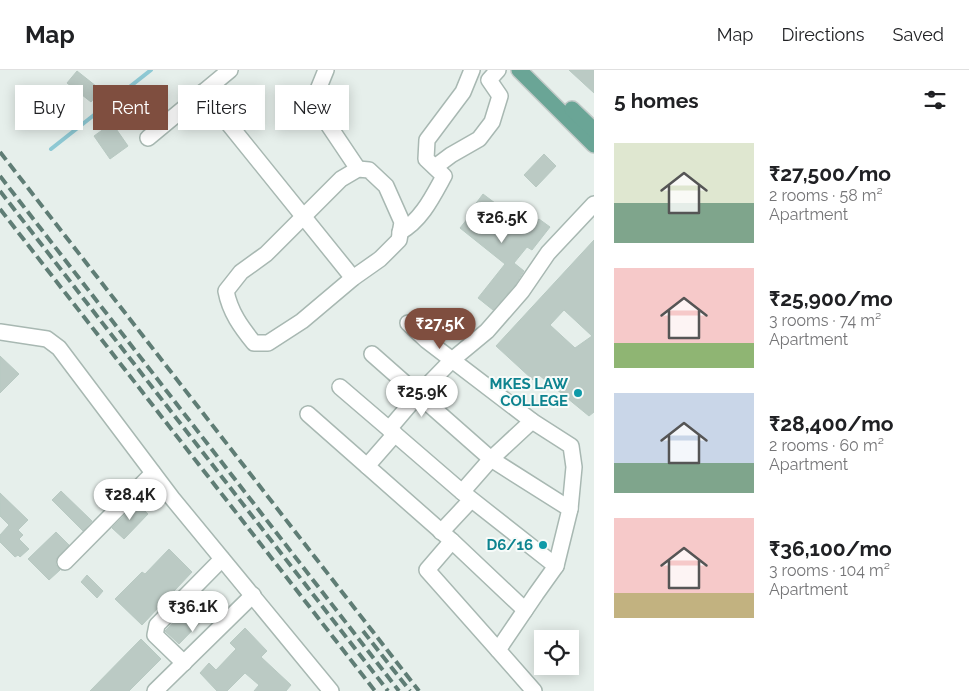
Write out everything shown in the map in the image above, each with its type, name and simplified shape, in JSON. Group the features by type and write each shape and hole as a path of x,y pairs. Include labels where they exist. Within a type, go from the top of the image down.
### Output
{"main road":[{"path":"519,70 594,146"},
{"path":"532,70 594,130"}],"street":[{"path":"212,85 230,70"},
{"path":"326,70 313,102 358,169"},
{"path":"400,232 408,228 427,206 444,176 426,159 427,140 462,92 472,70"},
{"path":"435,168 451,155 479,139 492,122 500,96 489,80 498,70"},
{"path":"148,138 178,113"},
{"path":"234,130 353,278"},
{"path":"358,169 369,170 386,186 402,222 399,240 380,259 353,278 302,321 268,343 254,343 238,324 229,306 226,291 241,272 266,254 341,179 358,169"},
{"path":"367,466 418,395 452,360 487,331 522,291 548,253 594,204"},
{"path":"408,323 452,360 532,421 570,446 574,467 570,509 556,566 498,650"},
{"path":"0,332 47,339 59,348 152,472 331,691"},
{"path":"372,354 492,459 570,509"},
{"path":"340,387 466,496 556,566"},
{"path":"308,414 525,610"},
{"path":"532,421 492,459 466,496 446,537 426,570 534,691"},
{"path":"65,562 152,472"},
{"path":"184,663 156,635 157,625 222,558"},
{"path":"155,691 253,595"}],"building":[{"path":"569,70 594,70 594,93"},
{"path":"77,71 95,85 93,85 93,100 91,102 83,96 83,85 70,85 67,83"},
{"path":"102,130 117,130 128,146 110,159 94,136"},
{"path":"544,154 556,166 536,187 524,175"},
{"path":"483,194 531,230 539,219 550,227 532,250 527,247 514,263 524,271 515,285 493,310 478,298 505,264 460,228 476,208 474,206"},
{"path":"594,240 594,412 589,416 539,375 533,380 496,346","holes":["564,310 592,336 575,348 550,325"]},
{"path":"0,356 19,374 0,393"},
{"path":"61,491 92,521 83,531 52,500"},
{"path":"0,493 28,520 18,530 23,535 19,539 29,549 20,557 18,555 15,557 0,542 0,535 9,525 0,516"},
{"path":"137,503 148,514 124,539 112,528"},
{"path":"56,532 69,545 56,559 56,565 60,570 49,580 28,559"},
{"path":"169,549 192,572 142,625 115,599 142,572 145,574"},
{"path":"87,575 103,591 97,598 81,582"},
{"path":"197,597 211,611 179,644 165,631"},
{"path":"245,628 267,651 261,657 291,685 286,691 254,691 259,685 245,673 227,691 217,691 200,673 209,663 216,670 236,649 230,643"},
{"path":"141,639 161,659 129,691 90,691"}],"waterway":[{"path":"51,149 151,70"}],"railway":[{"path":"0,152 419,691"},
{"path":"0,176 399,691"},
{"path":"0,191 388,691"},
{"path":"0,209 375,691"},
{"path":"363,631 410,691"}],"place":[{"name":"MKES LAW COLLEGE","path":"578,393"},
{"name":"D6/16","path":"543,545"}]}
